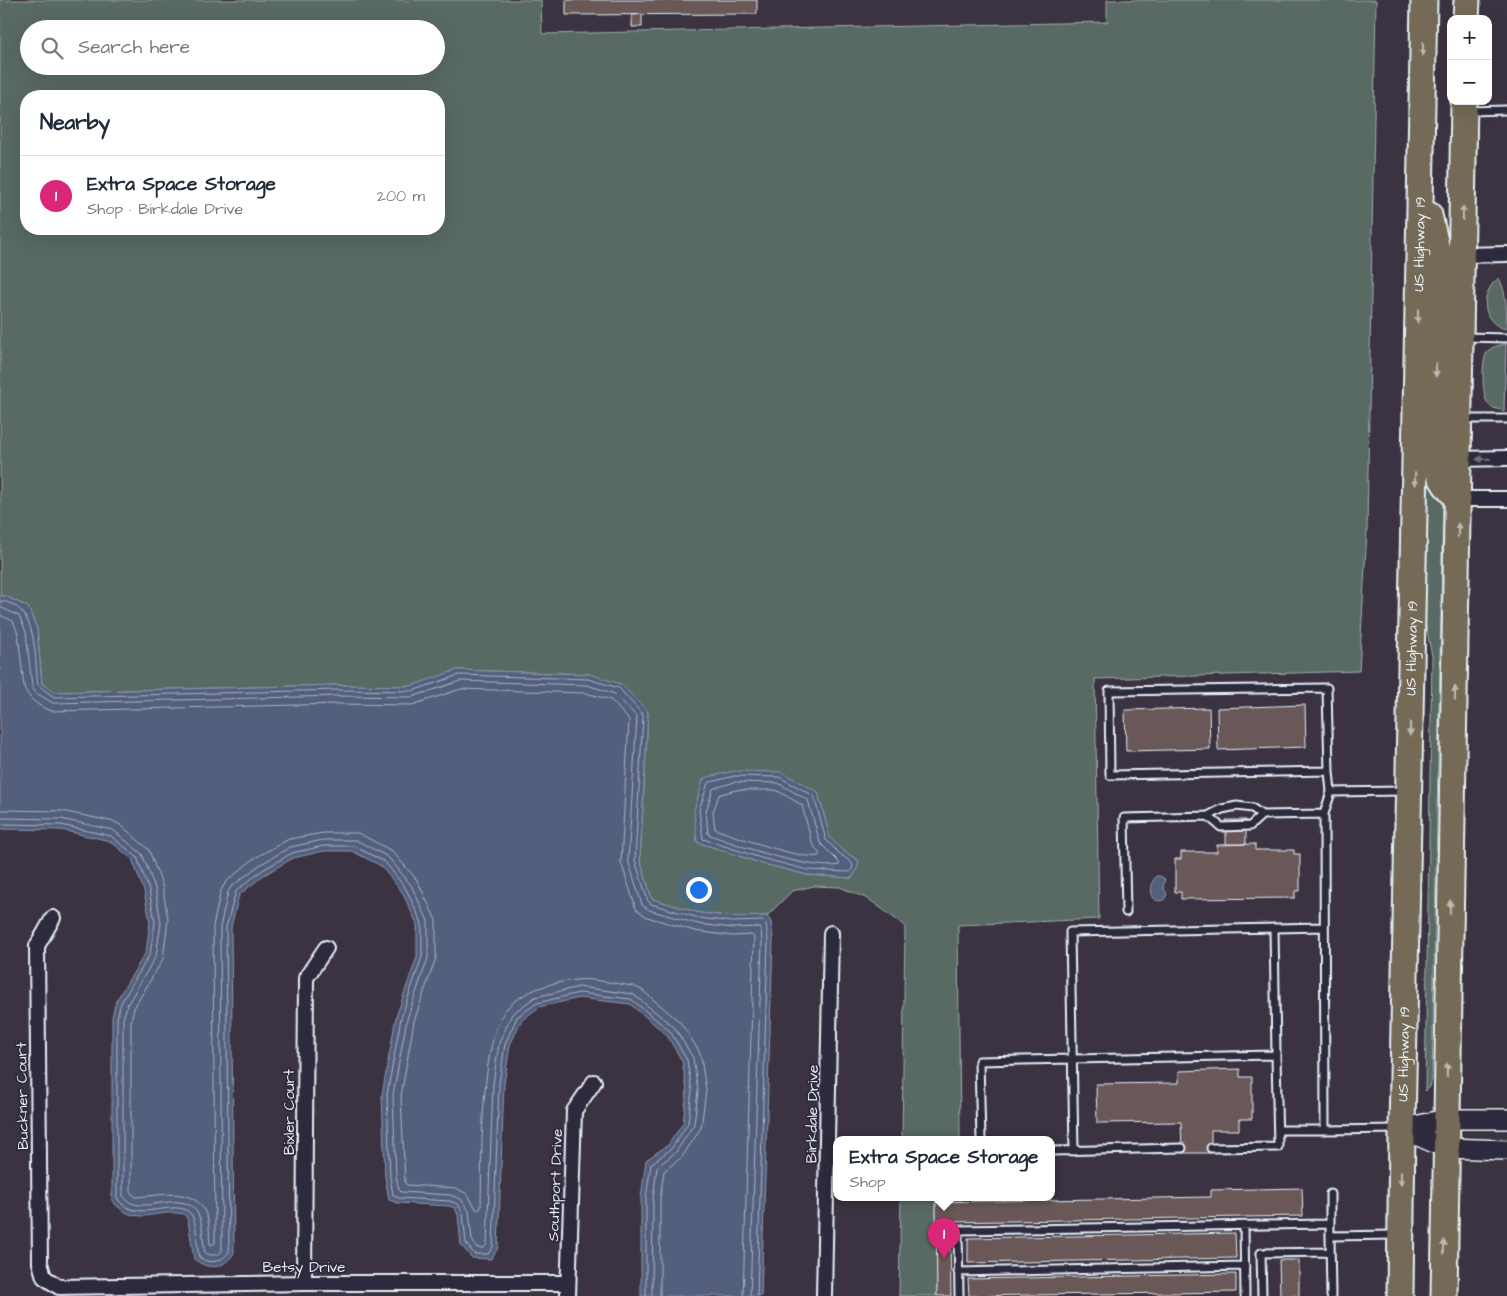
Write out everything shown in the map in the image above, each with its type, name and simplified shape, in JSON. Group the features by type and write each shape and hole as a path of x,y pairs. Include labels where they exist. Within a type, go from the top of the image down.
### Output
{"highway":[{"name":"US Highway 19","path":"1400,1296 1424,0"},
{"path":"1466,15 1467,0"},
{"path":"1444,1296 1464,106"},
{"path":"1421,183 1438,254 1434,439 1436,460 1438,473 1444,485 1458,499"}],"street":[{"path":"1462,255 1507,254"},
{"path":"1459,459 1507,458"},
{"path":"1458,499 1507,498"},
{"name":"Buckner Court","path":"44,1277 40,1263 37,946 53,918"},
{"name":"Birkdale Drive","path":"824,1296 831,933"},
{"name":"Bixler Court","path":"304,1283 306,978 326,948"},
{"name":"Southport Drive","path":"568,1290 574,1111 594,1082"},
{"path":"1402,1129 1446,1119 1507,1119"},
{"path":"1402,1129 1446,1148 1507,1150"},
{"name":"Betsy Drive","path":"44,1277 59,1287 103,1291 304,1283 335,1290 568,1290"}],"lane":[{"path":"1464,106 1507,110"},
{"path":"1461,337 1507,338"},
{"path":"1460,419 1507,419"},
{"path":"1325,1130 1324,814 1331,792 1328,771 1327,688 1109,691 1110,775 1328,771"},
{"path":"1331,792 1409,790"},
{"path":"1126,912 1124,818 1208,816 1222,809 1237,806 1252,808 1262,815 1324,814"},
{"path":"1208,816 1221,827 1250,826 1262,815"},
{"path":"1211,1148 1278,1147 1274,928"},
{"path":"1074,1151 1070,932 1324,928"},
{"path":"981,1136 979,1060 1276,1055"},
{"path":"1278,1130 1402,1129"},
{"path":"1055,1151 1182,1148"},
{"path":"1330,1194 1330,1296"},
{"path":"959,1296 958,1230 1330,1224"},
{"path":"1244,1226 1245,1296"},
{"path":"1330,1236 1401,1235"},
{"path":"1262,1296 1261,1254 1330,1252"},
{"path":"958,1272 1244,1266"}],"green space":[{"path":"0,0 541,0 542,34 1107,22 1107,0 1376,0 1367,531 1359,671 1095,679 1099,919 958,925 960,1136 902,1136 905,926 870,900 840,887 814,886 792,891 767,916 734,917 700,913 652,899 640,860 648,712 589,674 458,670 412,686 339,685 54,692 42,684 37,629 28,607 5,596 0,596","holes":["818,793 830,838 842,850 859,861 852,878 808,875 760,863 697,842"]},
{"path":"1499,278 1504,290 1506,303 1506,329 1492,321 1486,307 1488,291"},
{"path":"1506,344 1504,411 1488,404 1485,398 1483,376 1484,361 1488,351 1494,347"},
{"path":"1428,471 1443,497 1432,1079 1430,1087 1426,1091 1432,656 1425,622"},
{"path":"901,1201 961,1201 936,1202 937,1296 899,1296"}],"water":[{"path":"0,596 5,596 28,607 37,629 42,684 54,692 339,685 411,686 457,670 589,674 621,684 648,712 640,860 652,899 700,913 734,917 767,916 771,922 773,940 761,1296 641,1296 641,1198 646,1160 668,1145 683,1123 687,1091 682,1061 666,1034 630,1004 579,998 539,1007 521,1021 510,1045 504,1084 498,1248 491,1259 472,1258 461,1245 458,1215 455,1208 398,1203 389,1200 385,1177 382,1095 396,1017 417,957 417,924 402,892 381,866 352,851 324,851 293,858 264,875 239,895 231,927 234,1253 221,1265 211,1267 200,1263 194,1259 188,1220 184,1214 163,1213 138,1216 121,1209 112,1201 112,1017 116,1001 146,952 150,922 144,891 132,859 110,841 61,830 0,829"},
{"path":"734,771 781,772 818,792 830,838 842,850 859,861 852,878 808,875 760,863 697,842 694,810 704,778"},
{"path":"1156,876 1165,879 1163,887 1167,894 1164,900 1155,900 1153,897 1152,884"}],"building":[{"path":"566,0 757,0 757,14 566,15"},
{"path":"642,14 642,27 632,27 632,15"},
{"path":"1305,705 1306,747 1218,750 1217,708"},
{"path":"1209,708 1210,749 1126,751 1125,710"},
{"path":"1226,820 1246,820 1246,844 1226,844"},
{"path":"1255,844 1255,850 1294,850 1294,854 1300,854 1300,891 1295,891 1295,898 1181,899 1181,892 1175,892 1175,859 1181,859 1181,852 1217,852 1217,845"},
{"path":"1240,1069 1240,1077 1252,1077 1252,1119 1239,1119 1239,1130 1211,1130 1211,1153 1182,1153 1181,1122 1097,1123 1096,1084 1179,1083 1179,1071"},
{"path":"1302,1188 1303,1216 950,1222 951,1296 937,1296 936,1202 1211,1197 1211,1190"},
{"path":"1235,1233 1236,1258 968,1263 968,1238"},
{"path":"1279,1260 1299,1260 1299,1296 1280,1296"},
{"path":"1236,1274 1236,1292 969,1296 968,1279"}],"place":[{"name":"Extra Space Storage","path":"944,1259"}]}
